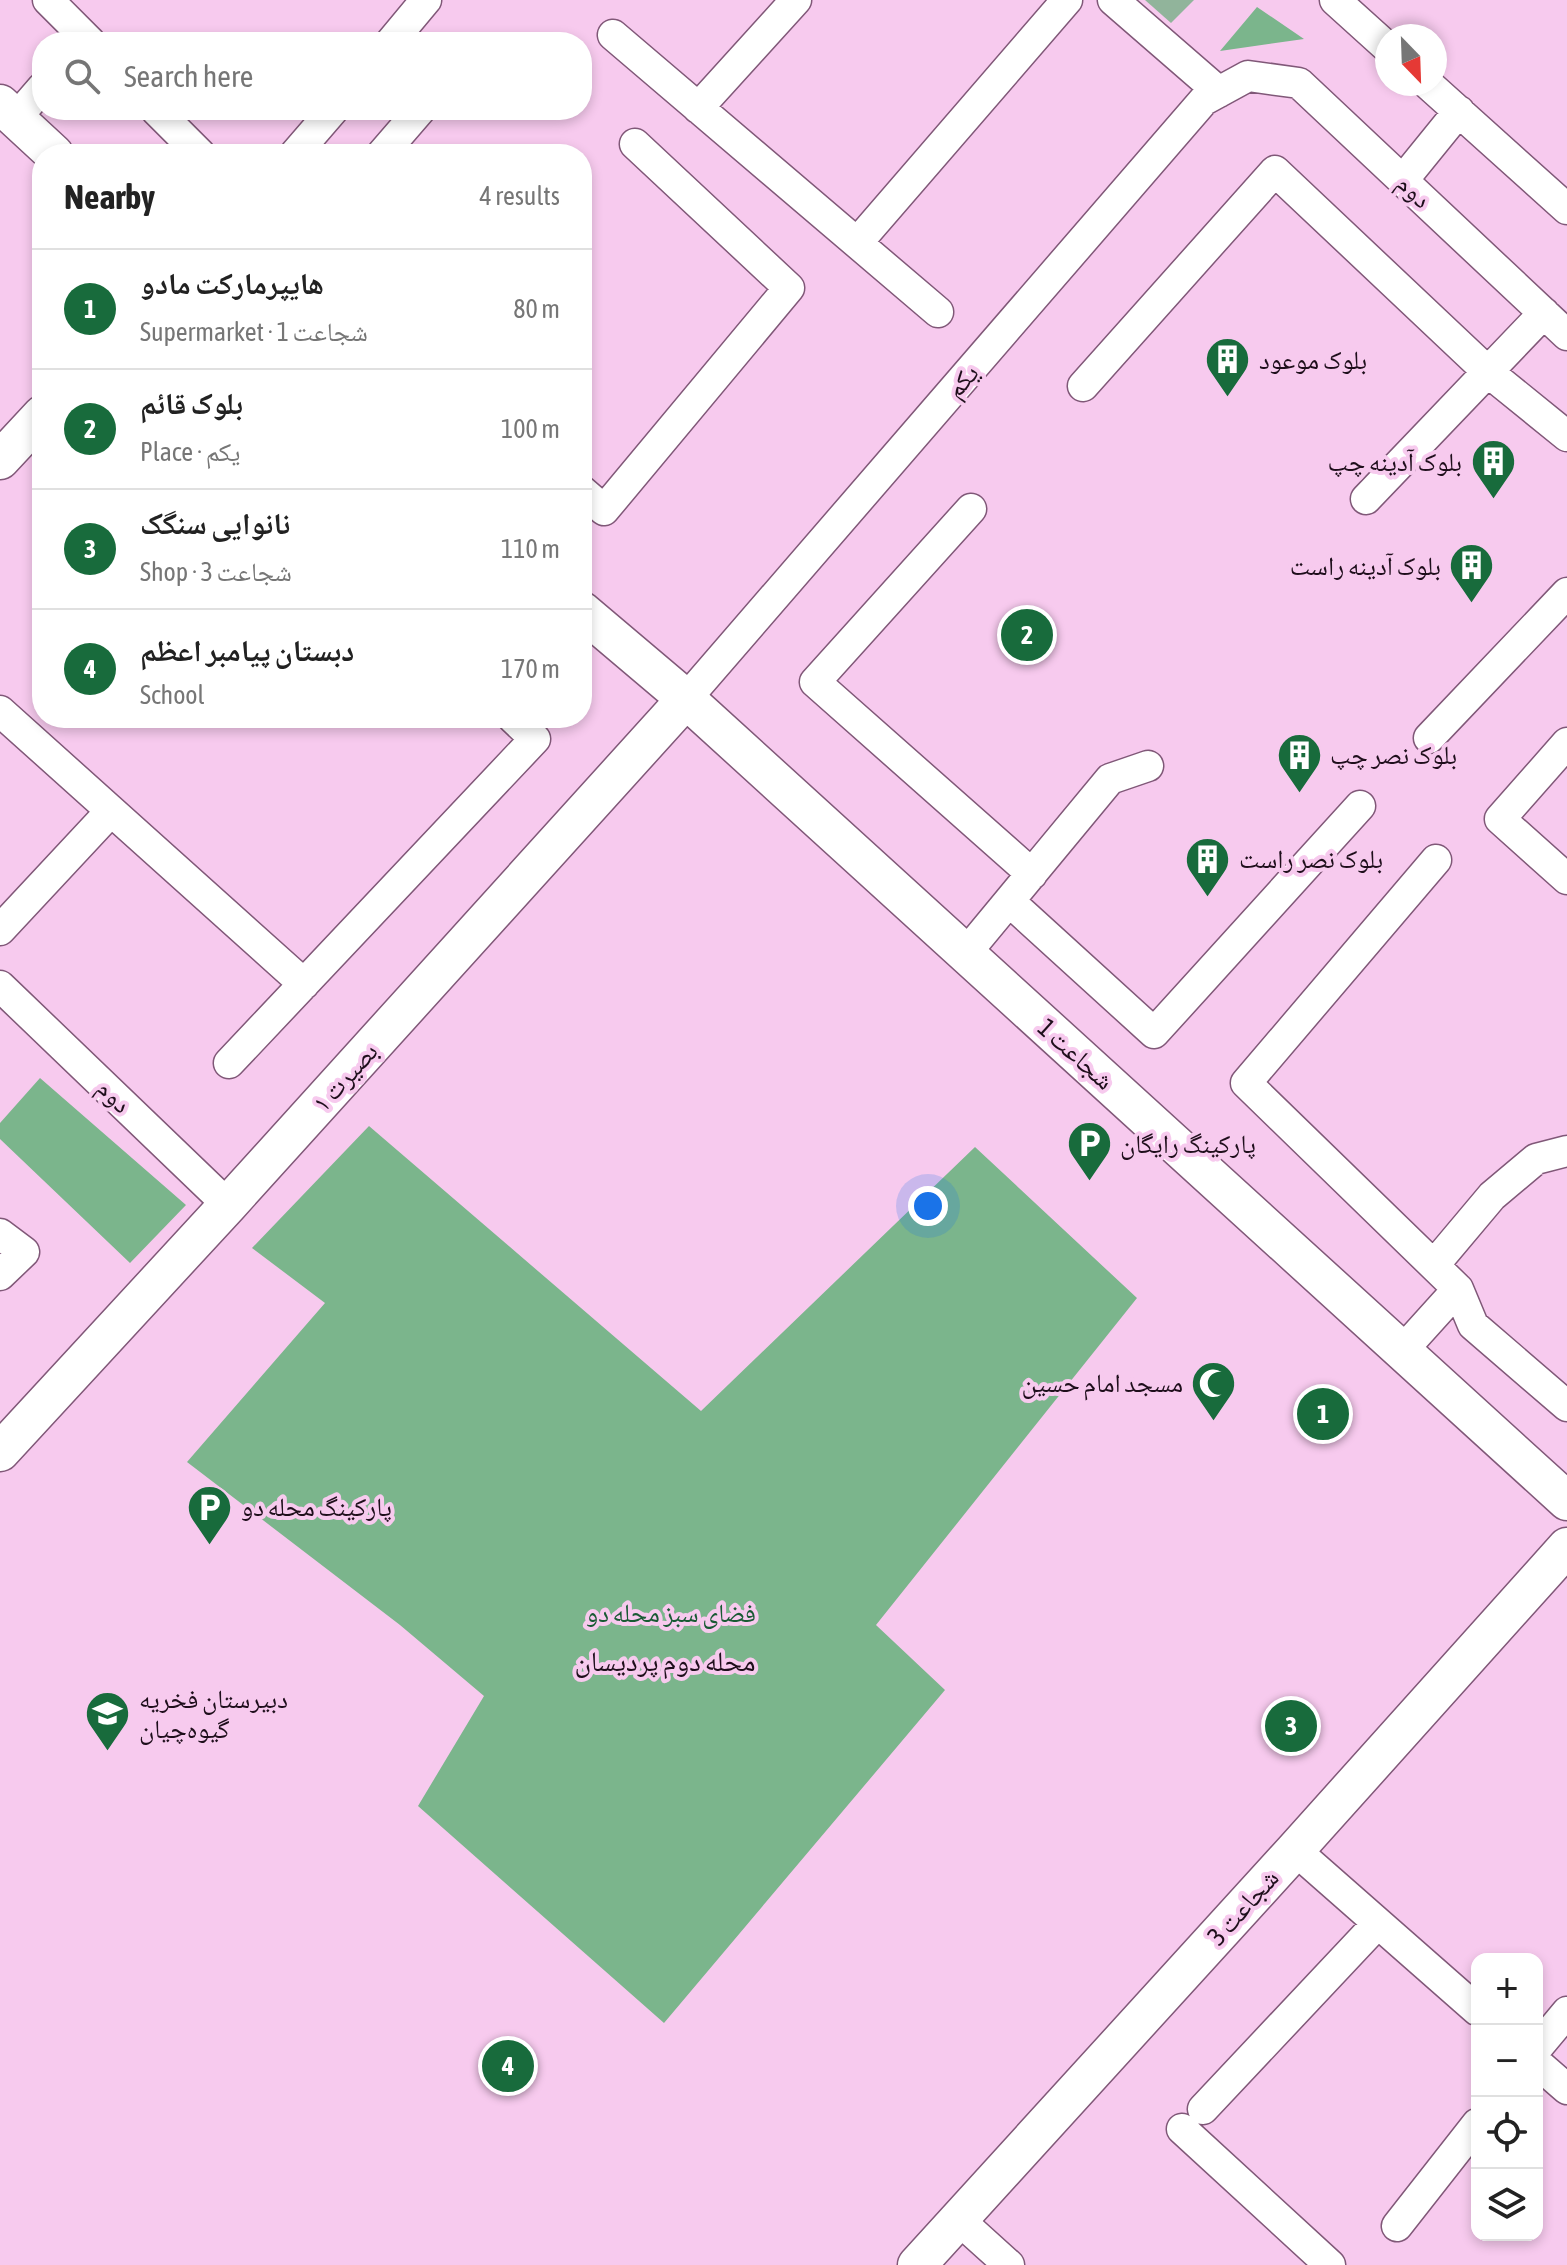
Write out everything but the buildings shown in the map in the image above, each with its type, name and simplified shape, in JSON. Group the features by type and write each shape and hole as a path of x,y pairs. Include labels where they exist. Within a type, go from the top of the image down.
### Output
{"street":[{"path":"48,0 78,32"},
{"path":"399,32 426,0"},
{"path":"698,108 796,0"},
{"path":"857,243 1067,0"},
{"path":"1113,0 1219,92"},
{"path":"1335,0 1375,36"},
{"path":"613,35 938,312"},
{"name":"یکم","path":"686,699 1204,100 1248,76"},
{"name":"دوم","path":"1248,76 1299,83 1567,335"},
{"path":"32,95 8,111 43,144"},
{"path":"1442,96 1567,209"},
{"path":"1403,180 1459,111"},
{"path":"166,120 190,144"},
{"path":"304,144 324,120"},
{"path":"391,144 411,120"},
{"path":"592,500 604,510 789,288 635,144"},
{"path":"1083,386 1275,171 1488,372 1567,436"},
{"path":"1366,499 1544,313"},
{"path":"0,460 32,426"},
{"path":"971,509 815,682 1032,874"},
{"path":"1429,738 1567,593"},
{"name":"شجاعت 1","path":"592,619 686,699 1567,1501"},
{"name":"بصیرت ۱","path":"0,1452 686,699"},
{"path":"0,711 304,984"},
{"path":"229,1063 535,739 523,728"},
{"path":"1567,743 1500,819 1567,879"},
{"path":"966,953 1110,779 1148,766"},
{"path":"1009,901 1154,1033 1360,806"},
{"path":"0,930 111,811"},
{"path":"1436,860 1246,1083 1458,1289 1473,1325 1567,1406"},
{"name":"دوم","path":"0,986 228,1205"},
{"path":"1434,1265 1492,1196 1536,1159 1567,1151"},
{"path":"0,1234 24,1252 0,1275"},
{"path":"1402,1351 1458,1289"},
{"name":"شجاعت 3","path":"917,2265 1567,1547"},
{"path":"1295,1850 1471,2005"},
{"path":"1330,2265 1193,2119 1378,1923"},
{"path":"1543,2041 1567,2012"},
{"path":"1543,2068 1567,2089"},
{"path":"1397,2226 1471,2132"},
{"path":"958,2219 1009,2265"}],"green space":[{"path":"1145,0 1194,0 1171,23"},
{"path":"1257,7 1304,39 1220,51"},
{"path":"40,1078 186,1205 130,1263 0,1139 0,1123"},
{"name":"فضای سبز محله دو","path":"369,1126 701,1411 975,1147 1137,1298 876,1625 945,1690 664,2023 418,1806 484,1696 400,1625 187,1462 325,1303 252,1248"}],"place":[{"name":"بلوک موعود","path":"1228,399"},
{"name":"بلوک آدینه چپ","path":"1493,501"},
{"name":"بلوک آدینه راست","path":"1472,605"},
{"name":"بلوک قائم","path":"1027,635"},
{"name":"بلوک نصر چپ","path":"1299,794"},
{"name":"بلوک نصر راست","path":"1208,898"},
{"name":"پارکینگ رایگان","path":"1089,1183"},
{"name":"هایپرمارکت مادو","path":"1323,1414"},
{"name":"مسجد امام حسین","path":"1214,1422"},
{"name":"پارکینگ محله دو","path":"210,1546"},
{"name":"نانوایی سنگک","path":"1291,1726"},
{"name":"دبیرستان فخریه گیوه‌چیان","path":"108,1753"},
{"name":"دبستان پیامبر ا‌عظم","path":"508,2066"}],"district":[{"name":"محله دوم پردیسان","path":"665,1661"}]}
